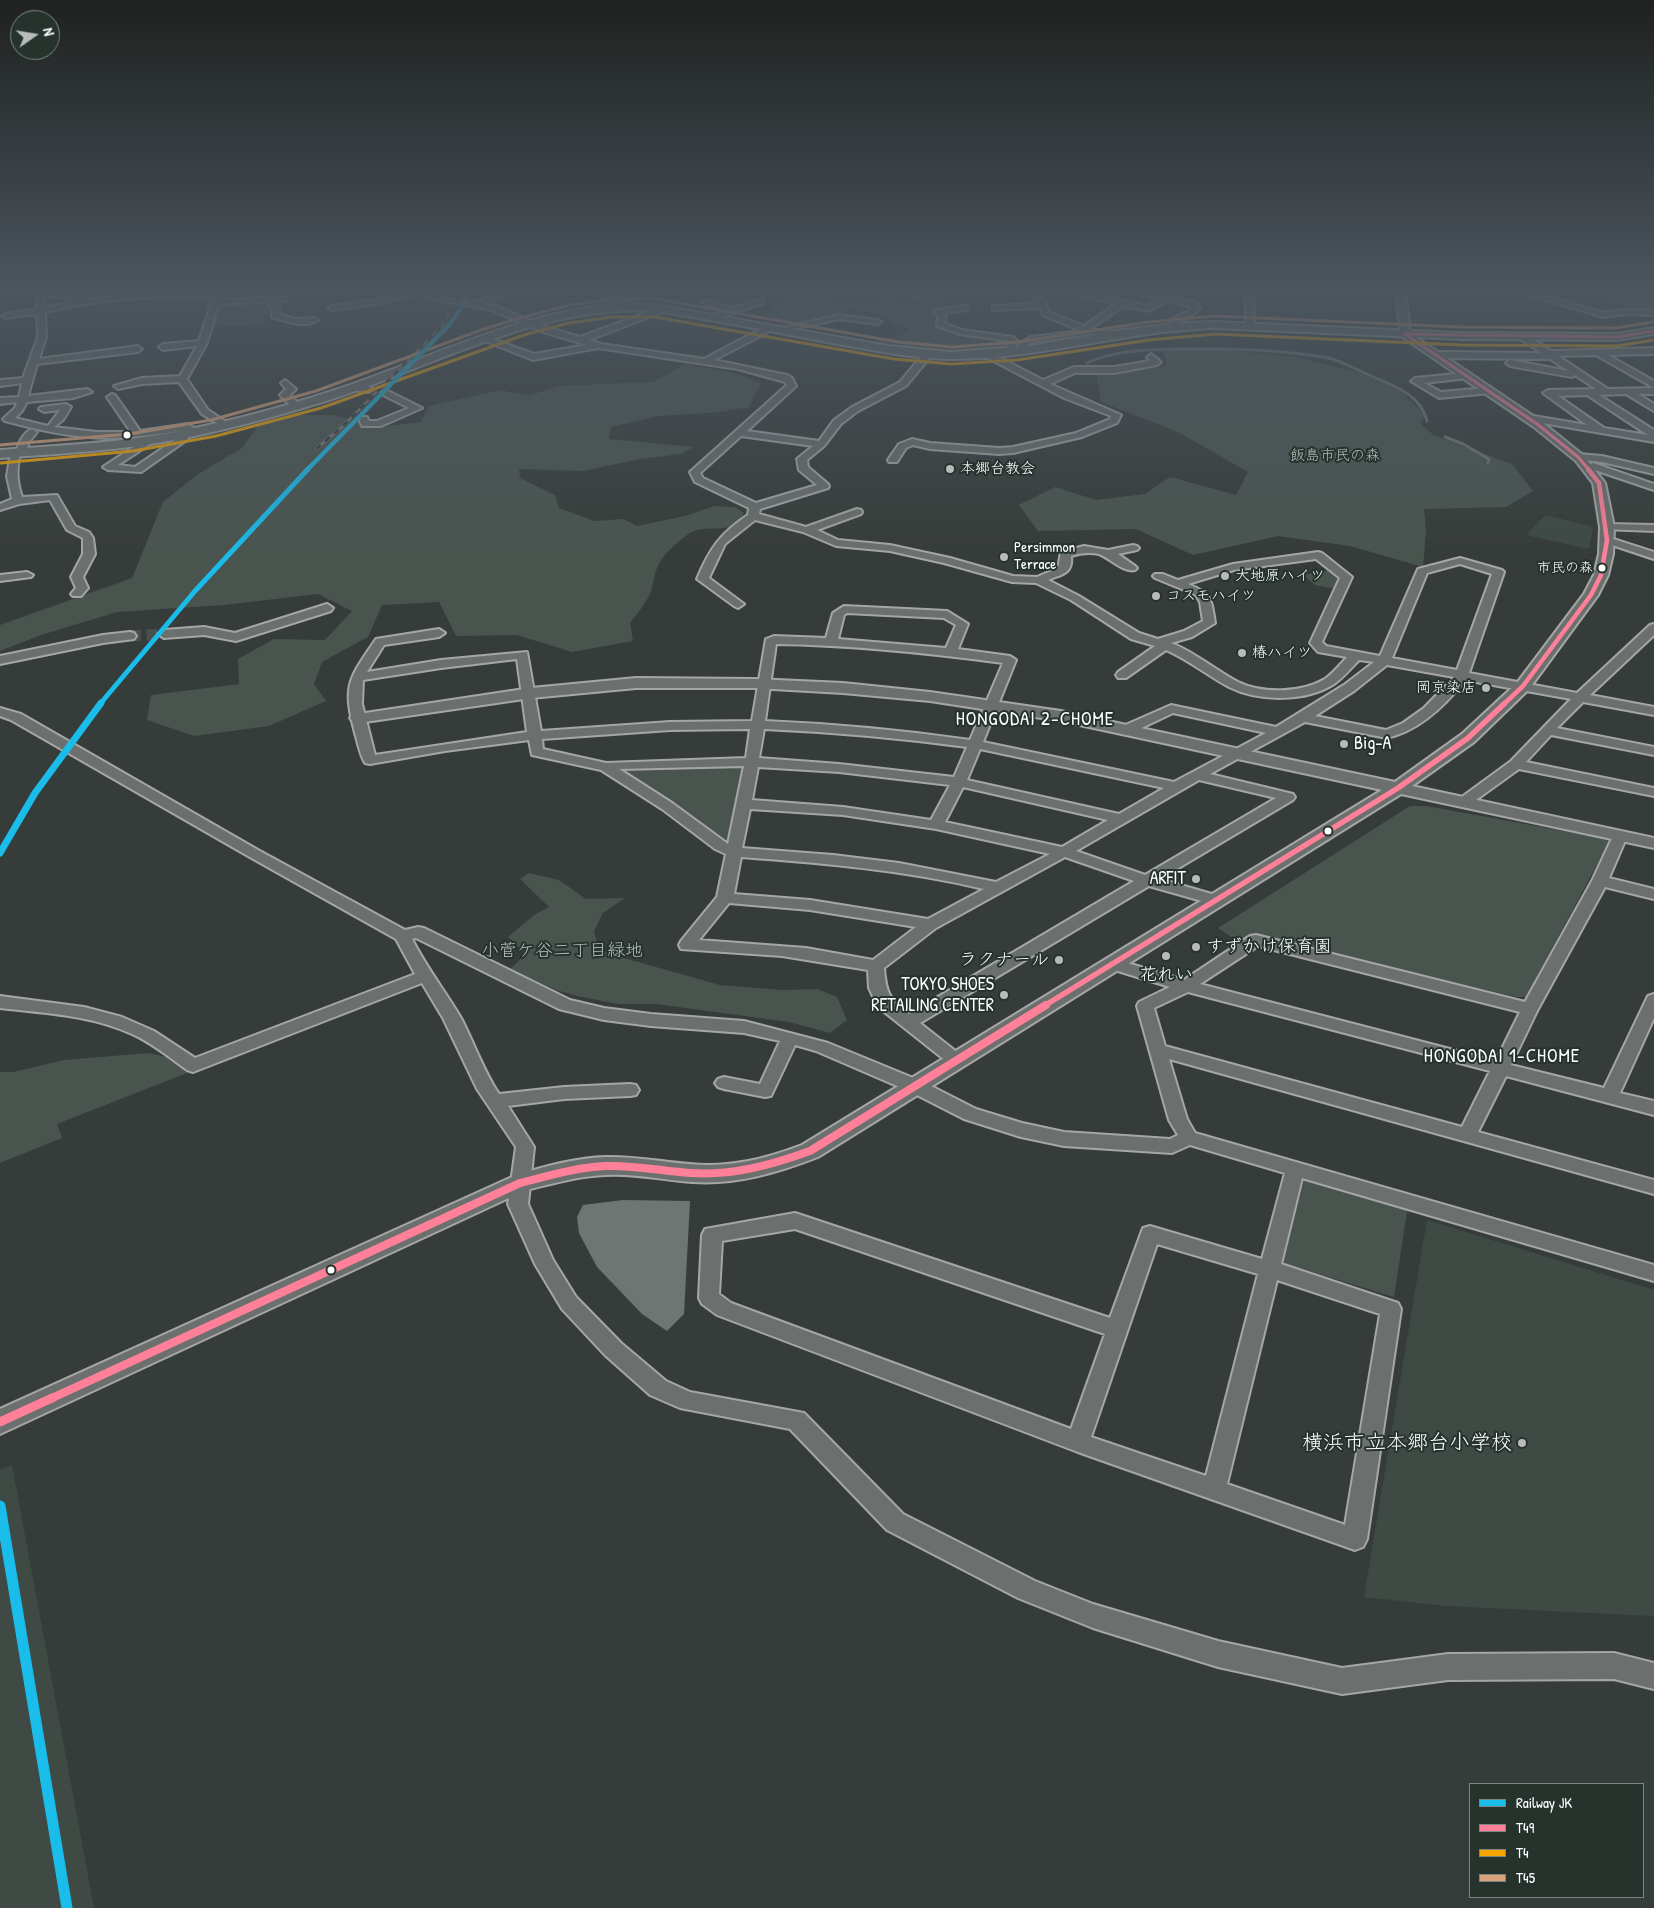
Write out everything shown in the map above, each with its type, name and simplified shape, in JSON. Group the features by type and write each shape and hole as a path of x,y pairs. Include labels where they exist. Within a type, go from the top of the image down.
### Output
{"main road":[{"path":"0,454 150,440 223,424 295,405 378,379"}],"street":[{"path":"118,386 142,381 182,379"},
{"path":"183,379 184,384 205,412 223,424"},
{"path":"787,379 792,386 695,472 699,480 754,511 836,543 890,548 946,560 1012,578 1038,580 1075,598 1135,636 1161,644 1246,690 1278,694 1320,686 1330,681 1356,656"},
{"path":"738,604 703,579 715,549 723,538 754,511 824,486 804,468 802,459 821,444 834,430 837,422 855,409 903,384 907,379"},
{"path":"893,460 902,446 912,442 960,448 1013,450 1080,435 1114,421 1116,415 1109,411 1067,396 1035,379"},
{"path":"1044,384 1055,379"},
{"path":"1435,379 1415,381 1439,395 1487,391"},
{"path":"0,1422 520,1183 569,1171 605,1166 640,1167 702,1174 740,1172 781,1163 810,1151 917,1087 1398,788 1468,738 1523,686 1592,595 1601,575 1607,534 1599,482 1581,460 1528,418 1469,379"},
{"path":"1586,379 1605,391"},
{"path":"0,383 27,380 21,404 8,419 36,429 95,435 137,434 188,427 185,437 137,470 108,467 150,440"},
{"path":"285,383 291,389 285,395 295,405"},
{"path":"354,388 368,389"},
{"path":"1627,391 1654,408"},
{"path":"1602,431 1548,393 1654,391"},
{"path":"21,404 87,392"},
{"path":"1589,392 1651,436"},
{"path":"364,419 365,424 378,424 417,408 386,393"},
{"path":"112,397 137,434"},
{"path":"0,401 66,407 60,418 52,425"},
{"path":"1528,418 1602,431 1651,436"},
{"path":"18,501 13,488 11,466 24,442 36,429"},
{"path":"740,433 821,444"},
{"path":"1581,460 1602,459 1654,470"},
{"path":"1581,460 1654,487"},
{"path":"806,492 824,499"},
{"path":"0,507 18,501 53,497 71,528 85,534 88,538 89,554 77,577 82,588 77,594"},
{"path":"806,530 858,512"},
{"path":"1607,534 1654,528"},
{"path":"1607,534 1654,556"},
{"path":"1038,580 1062,570 1066,564 1065,554 1088,549 1109,553 1133,548"},
{"path":"1109,553 1131,568"},
{"path":"1179,583 1233,567 1318,555 1346,577 1316,643 1322,649 1654,711"},
{"path":"876,966 930,924 1064,852 1197,775 1302,718 1349,688 1385,660 1422,571 1433,566 1460,561 1498,572 1462,675 1431,709 1398,732 1386,734 1302,718"},
{"path":"0,578 27,575"},
{"path":"1122,675 1161,644 1188,634 1209,623 1206,602 1200,593 1159,576"},
{"path":"164,634 204,631 236,637 327,608"},
{"path":"832,642 839,613 844,610 854,609 946,616 962,624 951,652"},
{"path":"1464,802 1516,764 1550,731 1580,697 1654,628"},
{"path":"439,633 380,642 358,677 355,687 358,718 370,760 534,734 628,726 757,725 854,730 974,744 1177,787"},
{"path":"0,660 102,639 130,636"},
{"path":"876,966 846,959 786,950 687,945 725,898 752,762 770,642 774,640 832,642 951,652 1010,660 959,782 936,825"},
{"path":"358,677 441,664 523,655 537,752 606,767 752,762 839,768 959,782 1122,819"},
{"path":"358,718 529,694 637,683 764,683 902,692 993,704 1126,730 1654,843"},
{"path":"1126,730 1171,709 1277,731"},
{"path":"0,712 16,717 253,853 403,936 417,965 436,990 452,1018 486,1089 525,1147 518,1204 545,1264 569,1303 613,1349 658,1388 688,1401 796,1420 895,1522 1027,1590 1093,1616 1218,1654 1342,1682 1448,1667 1614,1666 1654,1676"},
{"path":"1550,731 1654,751"},
{"path":"1516,764 1654,792"},
{"path":"606,767 667,806 720,846 733,852 832,859 916,871 997,888"},
{"path":"908,1022 1133,887 1148,881 1288,797 1197,775"},
{"path":"743,804 843,811 936,825 1064,852 1148,881 1216,900"},
{"path":"1468,1134 1502,1069 1530,1009 1600,881 1620,836"},
{"path":"1600,881 1654,894"},
{"path":"725,898 810,905 930,924"},
{"path":"403,936 418,932 565,1005 604,1014 642,1019 744,1027 822,1047 917,1087 970,1114 1022,1130 1064,1139 1172,1146 1189,1138 1654,1273"},
{"path":"1189,1138 1178,1120 1145,1006 1186,986 1256,940 1530,1009"},
{"path":"1114,964 1186,986 1654,1108"},
{"path":"876,966 877,988 884,1004 958,1061"},
{"path":"0,1002 87,1014 132,1027 163,1044 194,1066 424,976"},
{"path":"1609,1096 1654,1000"},
{"path":"724,1083 765,1091 790,1038"},
{"path":"1158,1050 1468,1134 1654,1187"},
{"path":"495,1102 564,1093 630,1090"},
{"path":"1214,1490 1295,1169"},
{"path":"1078,1442 1150,1234 1270,1269 1391,1309 1355,1539 1078,1442 724,1309 709,1298 712,1235 795,1221 1117,1329"}],"shaded area":[{"path":"1546,515 1593,527 1589,549 1526,535"},
{"path":"623,1200 690,1201 684,1314 667,1331 642,1314 597,1267 579,1233 577,1217 583,1205"},
{"name":"横浜市立本郷台小学校","path":"1427,1220 1654,1290 1654,1616 1446,1606 1364,1597"},
{"path":"12,1465 94,1908 0,1908 0,1470"}],"green space":[{"path":"659,379 750,379 761,384 749,407 720,412 658,416 611,427 609,439 694,447 680,454 640,459 583,471 519,469 520,478 555,495 559,508 595,521 623,519 637,526 685,516 715,506 735,507 744,513 739,521 732,526 694,531 678,542 666,554 659,563 648,598 630,623 633,641 572,652 517,635 456,636 439,602 382,605 368,637 322,662 314,684 326,701 269,726 194,736 147,720 151,695 239,684 238,659 274,639 325,640 352,611 318,594 224,605 117,612 41,635 0,651 0,625 132,578 163,502 198,474 242,448 257,427 292,415 333,415 380,427 421,422 429,406 501,390 529,396 557,386 654,382"},
{"name":"飯島市民の森","path":"1097,379 1374,379 1398,388 1425,415 1420,423 1433,435 1512,464 1533,491 1506,507 1424,509 1426,530 1423,567 1350,546 1278,536 1193,555 1136,529 1038,531 1019,505 1055,487 1096,500 1145,494 1170,477 1236,495 1248,472 1178,432 1101,402"},
{"path":"1331,570 1341,577 1335,589 1315,585 1303,575"},
{"path":"735,765 741,767 742,771 730,838 718,841 623,774 624,769 633,767"},
{"path":"1410,806 1426,806 1603,838 1609,842 1526,997 1517,997 1255,936 1239,942 1218,928"},
{"name":"小菅ケ谷二丁目緑地","path":"529,873 559,880 586,899 625,898 603,913 594,931 599,951 720,985 783,990 817,989 837,997 847,1020 830,1033 789,1022 656,1004 618,1004 556,990 510,969 526,954 508,937 534,915 549,907 520,879"},
{"path":"148,1053 171,1058 187,1073 57,1124 62,1138 0,1163 0,1072 13,1072 64,1060"},
{"path":"1304,1180 1408,1205 1394,1297 1280,1262"}],"waterway":[{"path":"1379,379 1411,396 1418,403 1427,421"},
{"path":"1445,437 1463,444 1489,459 1488,463"}],"tunnel":[{"path":"368,389 386,393"},
{"path":"130,636 164,634"}],"railway":[{"path":"316,449 343,426 389,379"}],"rail line":[{"name":"JK","path":"0,853 35,793 54,765 139,656 266,513 396,379"},
{"name":"JK","path":"0,1506 67,1908"}],"transit line":[{"name":"T45","path":"0,445 147,432 211,420 352,379"},
{"name":"T4","path":"1,463 152,449 216,436 321,408 401,379"},
{"name":"T49","path":"0,1422 520,1183 573,1170 606,1166 638,1167 707,1174 722,1173 752,1169 810,1151 1398,788 1468,738 1523,686 1591,595 1601,575 1607,540 1599,483 1578,457 1537,424 1471,379"}],"place":[{"name":"本郷台教会","path":"950,469"},
{"name":"Persimmon Terrace","path":"1004,557"},
{"name":"市民の森","path":"1602,568"},
{"name":"大地原ハイツ","path":"1225,576"},
{"name":"コスモハイツ","path":"1156,596"},
{"name":"椿ハイツ","path":"1242,653"},
{"name":"岡京染店","path":"1486,688"},
{"name":"Big-A","path":"1344,744"},
{"name":"ARFIT","path":"1196,879"},
{"name":"すずかけ保育園","path":"1196,947"},
{"name":"花れい","path":"1166,956"},
{"name":"ラクナール","path":"1059,960"},
{"name":"TOKYO SHOES RETAILING CENTER","path":"1004,995"},
{"name":"横浜市立本郷台小学校","path":"1522,1443"}],"district":[{"name":"HONGODAI 2-CHOME","path":"1035,720"},
{"name":"HONGODAI 1-CHOME","path":"1502,1057"}]}
